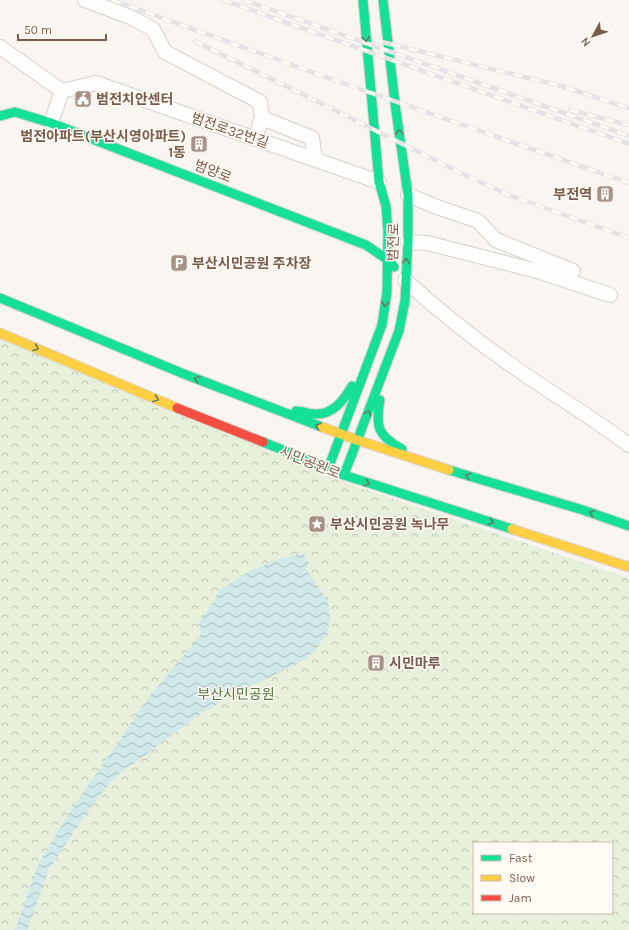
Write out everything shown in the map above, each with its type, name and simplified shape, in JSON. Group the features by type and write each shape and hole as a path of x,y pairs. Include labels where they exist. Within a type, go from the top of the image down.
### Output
{"main road":[{"name":"범전로","path":"328,469 382,325 387,292 388,260 386,206 379,182 363,0"},
{"name":"범전로","path":"344,475 356,440 399,331 405,300 408,242 408,195 396,111 383,0"},
{"name":"범양로","path":"0,116 15,112 51,123 366,245 388,260 405,280"},
{"path":"0,298 184,374 341,435 583,510 629,526"},
{"name":"시민공원로","path":"0,333 180,409 344,475 629,567"},
{"path":"285,413 301,411 317,414 332,410 343,401 354,381 366,370"},
{"path":"378,384 380,400 376,415 377,427 381,434 392,444 408,452 418,460"}],"street":[{"path":"85,0 130,17 153,29 165,52 260,102 262,118 255,138"},
{"path":"0,47 62,91 51,123"},
{"name":"범전로32번길","path":"62,91 96,83 379,182"},
{"path":"262,118 312,138 315,159"},
{"path":"408,195 478,221 496,240 573,271"},
{"path":"408,242 427,243 541,272 610,295"},
{"path":"405,280 436,309 516,369 596,421 629,445"}],"green space":[{"name":"부산시민공원","path":"0,339 361,488 629,578 629,930 0,930"}],"water":[{"path":"304,553 308,566 306,569 328,601 330,617 328,631 316,650 301,662 235,694 200,714 113,779 88,811 49,869 28,930 15,930 38,865 66,818 149,697 201,634 199,624 220,590 249,571 277,560"}],"railway":[{"path":"112,0 334,80 629,183"},
{"path":"223,0 629,144"},
{"path":"244,0 629,136"},
{"path":"374,40 561,86 629,108"},
{"path":"195,41 467,176 509,195 629,238"},
{"path":"570,110 629,125"}],"traffic: fast":[{"path":"328,469 382,325 387,292 388,231 386,206 379,182 363,0"},
{"path":"344,475 399,331 405,301 408,242 408,195 396,111 383,0"},
{"path":"0,116 15,112 51,123 366,245 388,260 394,267"},
{"path":"0,298 184,374 322,427"},
{"path":"296,411 310,414 321,414 327,412 342,401 352,386"},
{"path":"380,400 378,417 380,430 388,440 402,449"},
{"path":"263,442 344,475 512,529"},
{"path":"449,470 583,510 629,526"}],"traffic: slow":[{"path":"0,333 177,408"},
{"path":"322,427 449,470"},
{"path":"512,529 629,567"}],"traffic: jam":[{"path":"177,408 263,442"}],"place":[{"name":"범전치안센터","path":"83,99"},
{"name":"범전아파트(부산시영아파트) 1동","path":"199,144"},
{"name":"부전역","path":"605,194"},
{"name":"부산시민공원 주차장","path":"179,263"},
{"name":"부산시민공원 녹나무","path":"317,524"},
{"name":"시민마루","path":"376,663"}]}
